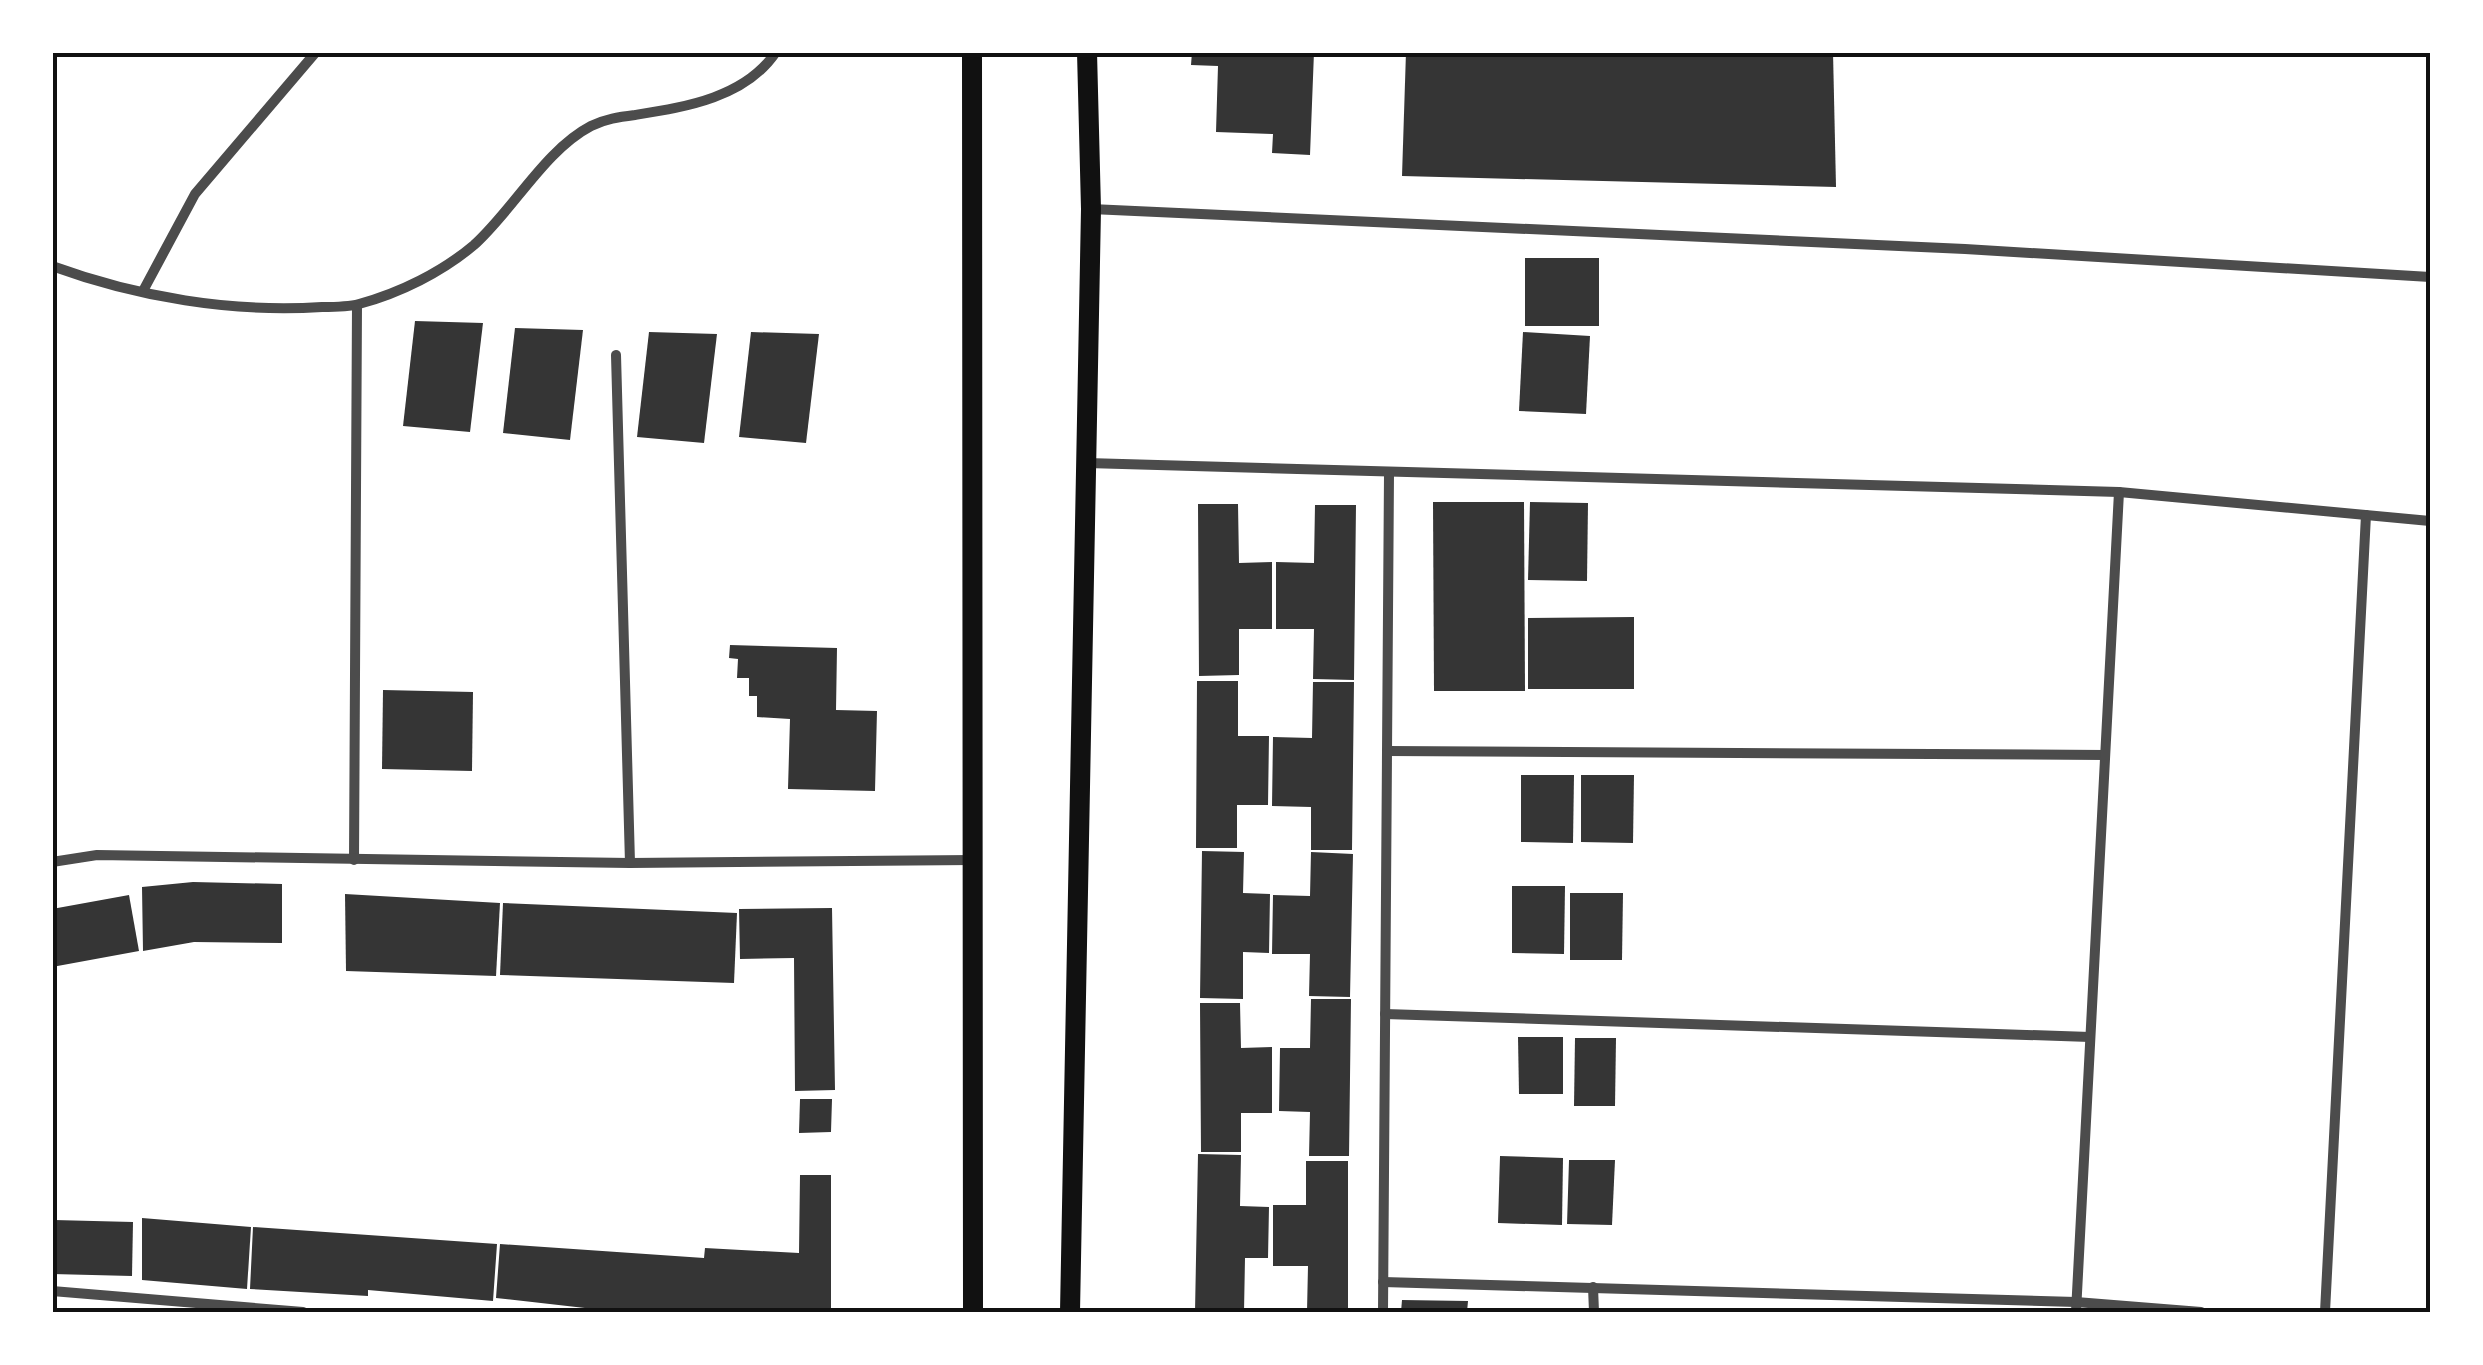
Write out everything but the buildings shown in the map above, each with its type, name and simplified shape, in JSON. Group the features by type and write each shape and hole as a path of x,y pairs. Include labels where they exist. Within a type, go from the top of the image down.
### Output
{"main road":[{"path":"972,52 973,1312"},
{"path":"1070,1312 1092,208 1087,52"}],"street":[{"path":"143,291 195,194 316,52"},
{"path":"52,266 143,291 232,306 287,310 357,305 409,286 470,248 496,225 558,152 592,125 730,93 751,80 776,52"},
{"path":"1092,208 1965,249 2430,278"},
{"path":"354,860 357,305"},
{"path":"616,355 630,863"},
{"path":"1087,463 2119,492 2430,521"},
{"path":"1383,1312 1389,474"},
{"path":"2076,1307 2119,492"},
{"path":"2325,1312 2366,515"},
{"path":"1387,750 2105,755"},
{"path":"52,862 97,856 630,863 973,860"},
{"path":"1385,1014 2090,1036"},
{"path":"1383,1282 2201,1312"},
{"path":"1593,1287 1594,1312"},
{"path":"52,1292 303,1312"}]}
